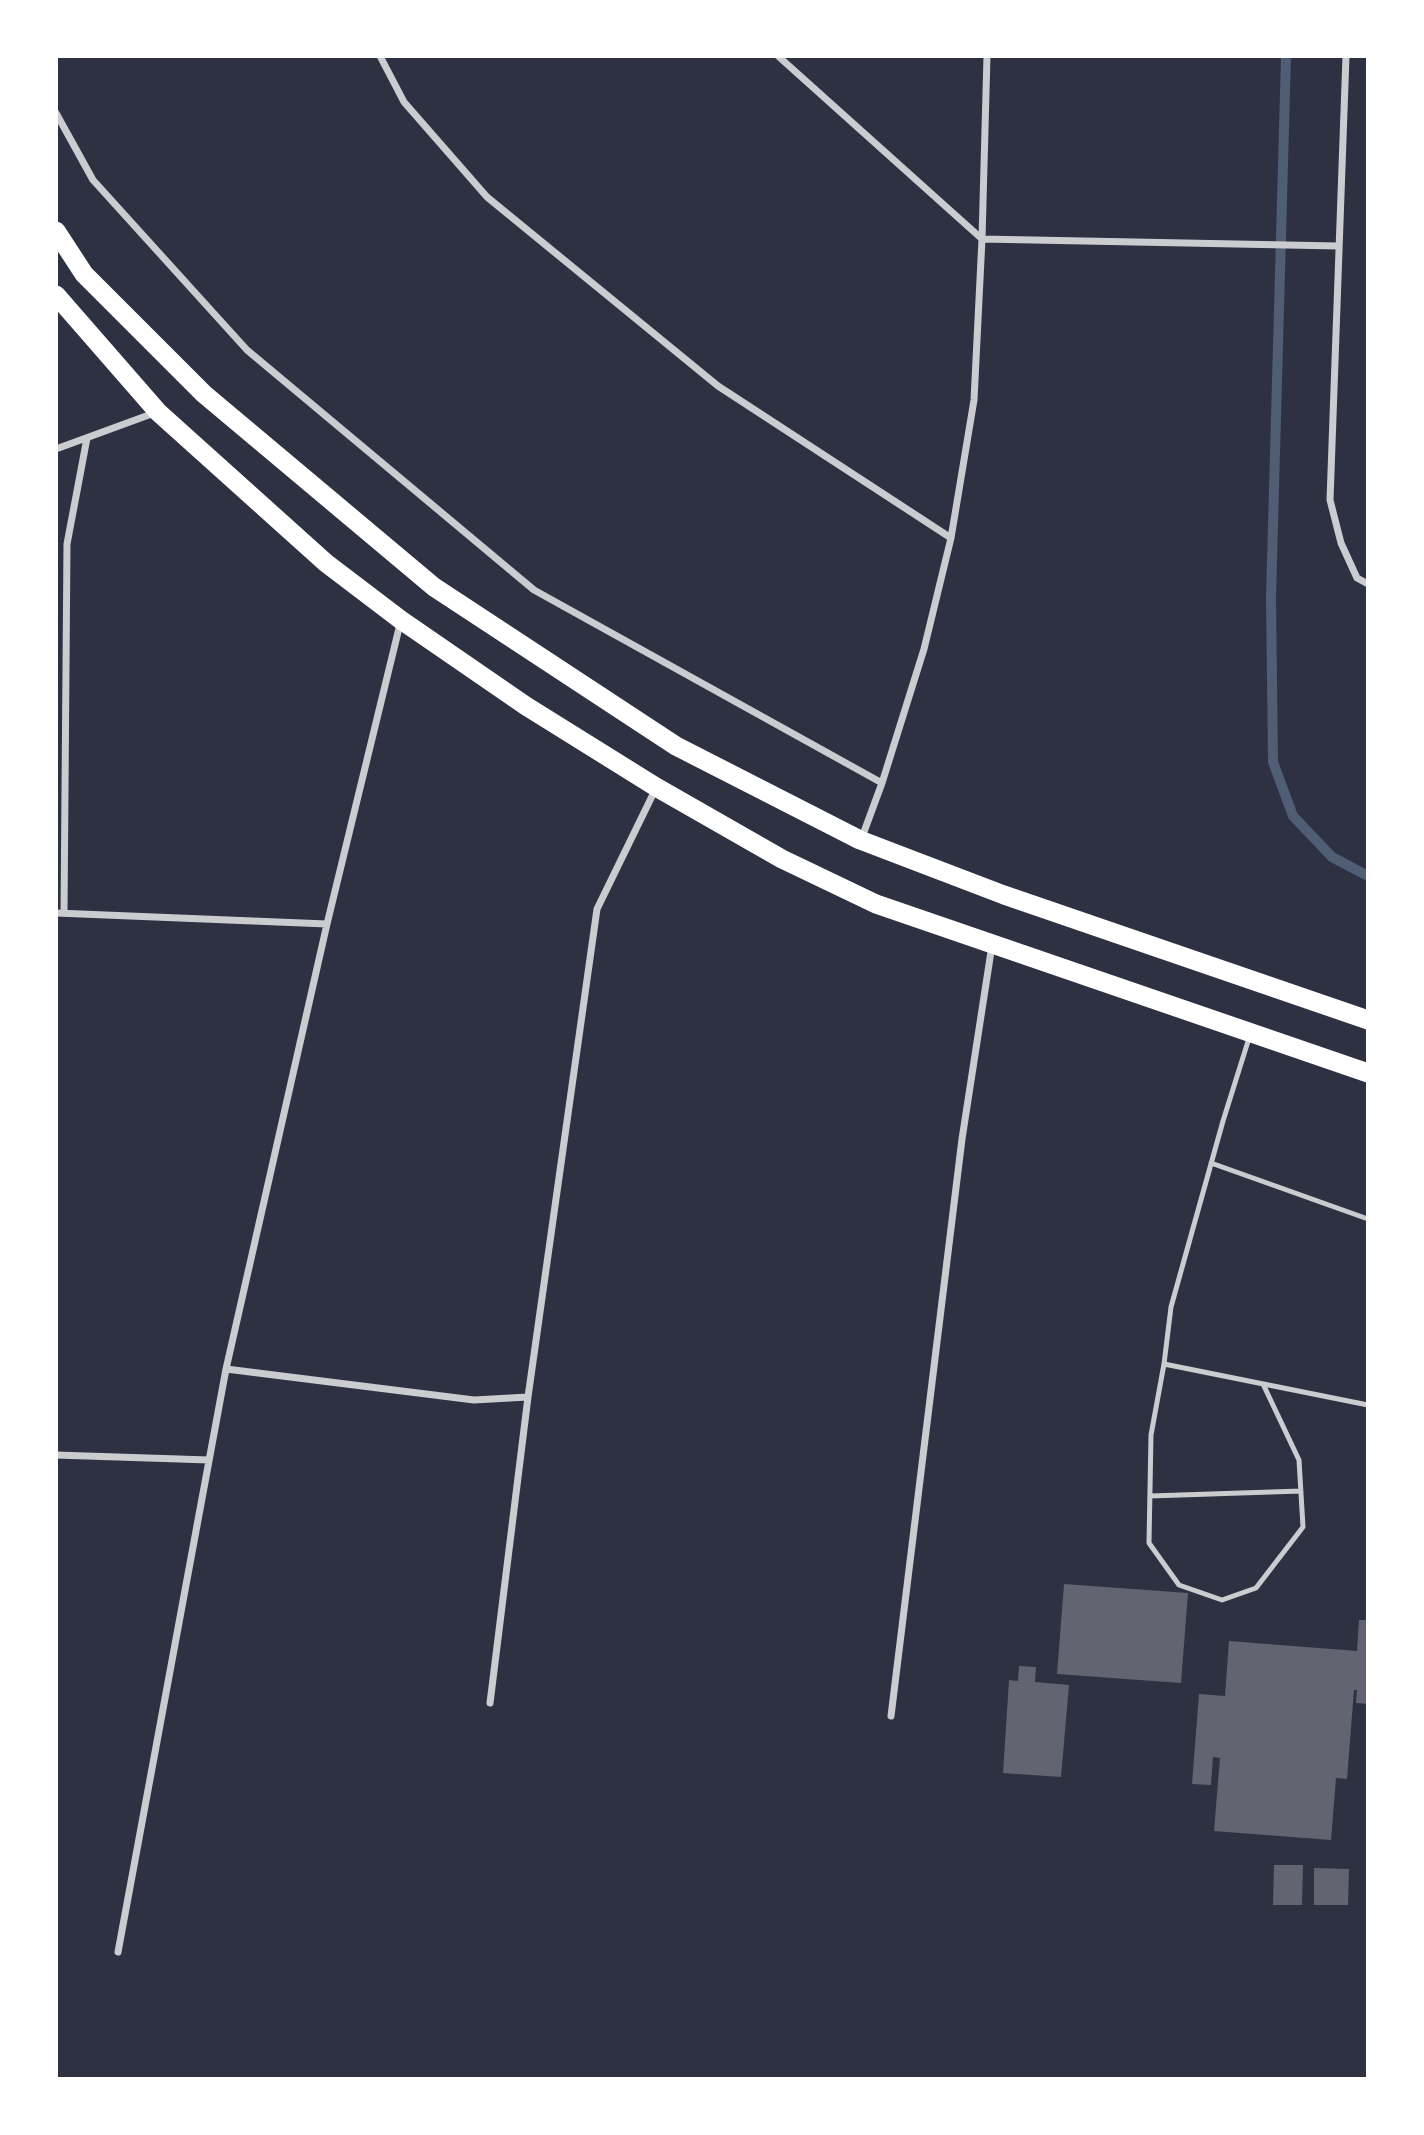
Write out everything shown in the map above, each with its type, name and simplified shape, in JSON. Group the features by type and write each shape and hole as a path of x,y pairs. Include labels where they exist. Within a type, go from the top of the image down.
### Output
{"highway":[{"path":"56,231 84,274 204,394 434,587 676,746 860,840 1004,895 1368,1020"},
{"path":"56,295 158,412 326,564 401,620 526,706 656,787 782,859 876,904 1368,1073"}],"street":[{"path":"380,56 404,102 487,197 718,386 951,538"},
{"path":"778,56 982,239 1338,246"},
{"path":"860,840 882,783 924,649 951,538 974,400 982,239 986,56"},
{"path":"1346,56 1330,500 1341,543 1357,578 1368,584"},
{"path":"56,113 93,180 247,350 534,590 882,783"},
{"path":"56,449 158,412"},
{"path":"86,438 66,544 60,913 327,924"},
{"path":"118,1952 226,1369 327,924 401,620"},
{"path":"490,1703 528,1397 597,909 656,787"},
{"path":"891,1716 962,1139 992,945"},
{"path":"226,1369 474,1400 528,1397"},
{"path":"56,1455 209,1460"}],"lane":[{"path":"1251,1033 1171,1307 1151,1435 1149,1543 1179,1585 1222,1600 1256,1588 1303,1527 1299,1461 1263,1384"},
{"path":"1211,1163 1368,1219"},
{"path":"1164,1364 1368,1405"},
{"path":"1150,1496 1301,1491"}],"building":[{"path":"1064,1584 1188,1593 1181,1683 1057,1674"},
{"path":"1359,1620 1368,1620 1368,1704 1356,1703 1357,1690 1354,1690 1347,1779 1336,1778 1331,1840 1214,1831 1220,1758 1213,1757 1211,1785 1192,1784 1199,1694 1225,1696 1229,1641 1357,1651"},
{"path":"1019,1666 1036,1667 1035,1682 1069,1685 1061,1777 1003,1773 1009,1680 1018,1681"},
{"path":"1274,1865 1303,1865 1302,1905 1273,1905"},
{"path":"1314,1868 1349,1869 1348,1905 1314,1905"}],"waterway":[{"path":"1286,56 1271,597 1273,762 1293,816 1332,857 1368,876"}]}
